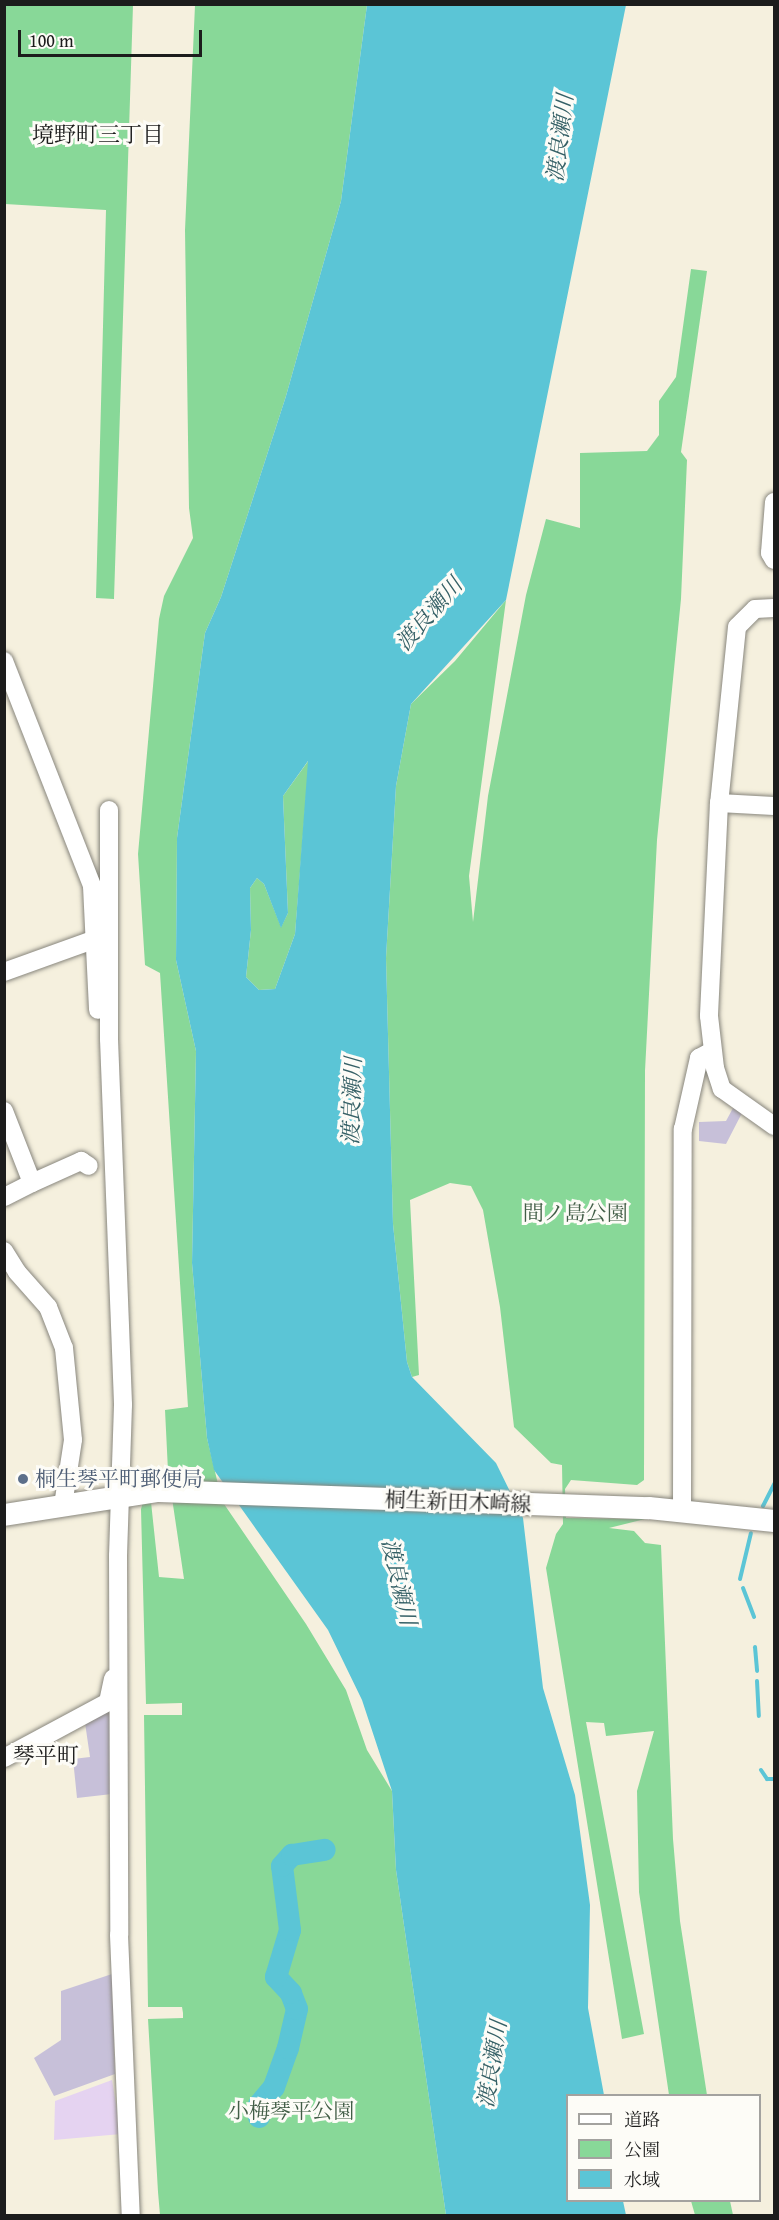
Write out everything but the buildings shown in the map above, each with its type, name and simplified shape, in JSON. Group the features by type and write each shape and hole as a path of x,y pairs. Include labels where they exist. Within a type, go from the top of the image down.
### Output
{"main road":[{"name":"桐生新田木崎線","path":"4,1515 134,1494 566,1505 682,1511 774,1521"}],"street":[{"path":"774,502 770,553 774,560"},
{"path":"774,608 754,609 737,627 719,803 712,907 709,1016 712,1051 724,1093 774,1126"},
{"path":"4,661 88,874 99,1021 109,1039"},
{"path":"719,803 774,806"},
{"path":"109,810 109,1039 123,1405 134,1494 120,1650 119,1946 130,2216"},
{"path":"4,972 93,940"},
{"path":"682,1511 683,1130 699,1058 712,1051"},
{"path":"4,1111 32,1183"},
{"path":"4,1197 81,1161 89,1166"},
{"path":"4,1251 17,1272 48,1307 64,1347 73,1440 63,1505"},
{"path":"4,1758 108,1702 113,1694 113,1660 120,1650"}],"shaded area":[{"path":"733,1108 742,1113 726,1144 699,1141 699,1122 726,1121"},
{"path":"109,1709 112,1712 112,1794 77,1798 73,1759 90,1757 84,1716"},
{"path":"112,1974 115,2074 54,2096 34,2058 61,2040 61,1991"},
{"path":"112,2080 121,2134 54,2140 55,2101"}],"green space":[{"path":"4,5 133,5 114,599 96,598 106,210 5,204"},
{"name":"小梅琴平公園","path":"195,5 367,5 341,201 286,396 221,597 205,633 177,838 176,960 196,1051 192,1263 207,1438 222,1501 306,1624 346,1690 367,1750 392,1791 396,1870 446,2215 160,2215 148,2019 183,2018 183,2013 182,2007 148,2007 144,1715 182,1715 182,1703 146,1704 141,1509 143,1502 151,1502 159,1577 184,1579 168,1471 165,1410 188,1407 160,973 145,965 138,854 159,619 164,596 193,538 189,508 185,230"},
{"name":"間ノ島公園","path":"691,269 707,271 681,452 687,460 681,599 657,840 645,1071 644,1480 637,1485 571,1480 565,1489 566,1518 645,1519 609,1528 634,1531 645,1543 661,1545 673,1839 680,1921 707,2094 669,2094 639,1892 637,1791 654,1731 606,1736 604,1723 586,1722 644,2034 622,2039 546,1568 556,1534 563,1524 562,1465 551,1463 514,1427 500,1307 483,1210 471,1186 450,1183 410,1200 419,1375 412,1377 407,1362 393,1224 386,958 396,786 411,704 455,661 506,600 469,876 473,922 488,796 526,595 546,519 580,528 580,453 647,451 659,435 659,401 676,377"},
{"path":"309,760 295,934 275,989 259,990 246,977 251,930 250,888 257,878 264,884 281,927 288,913 283,796"},
{"path":"691,2202 730,2202 733,2215 695,2215"}],"water":[{"name":"渡良瀬川","path":"367,5 626,5 506,600 411,704 396,786 386,958 393,1224 407,1362 412,1377 496,1463 523,1518 543,1688 575,1795 590,1905 588,2008 604,2094 566,2094 566,2202 623,2202 626,2215 446,2215 396,1870 392,1791 362,1700 328,1630 214,1470 207,1438 192,1263 196,1051 176,960 177,838 205,633 221,597 286,396 341,201","holes":["308,761 295,934 275,989 259,990 246,977 251,930 250,888 257,878 264,884 281,928 288,913 283,796"]}],"waterway":[{"path":"763,1506 774,1484"},
{"path":"740,1579 751,1533"},
{"path":"743,1588 754,1617"},
{"path":"755,1647 757,1671"},
{"path":"757,1681 759,1716"},
{"path":"761,1770 767,1779 774,1779"},
{"path":"259,2117 259,2105 274,2087 288,2048 297,2009 291,1993 276,1977 290,1930 282,1866 292,1855 325,1850"}],"place":[{"name":"桐生琴平町郵便局","path":"23,1479"}],"district":[{"name":"境野町三丁目","path":"98,135"},
{"name":"琴平町","path":"46,1756"}]}
